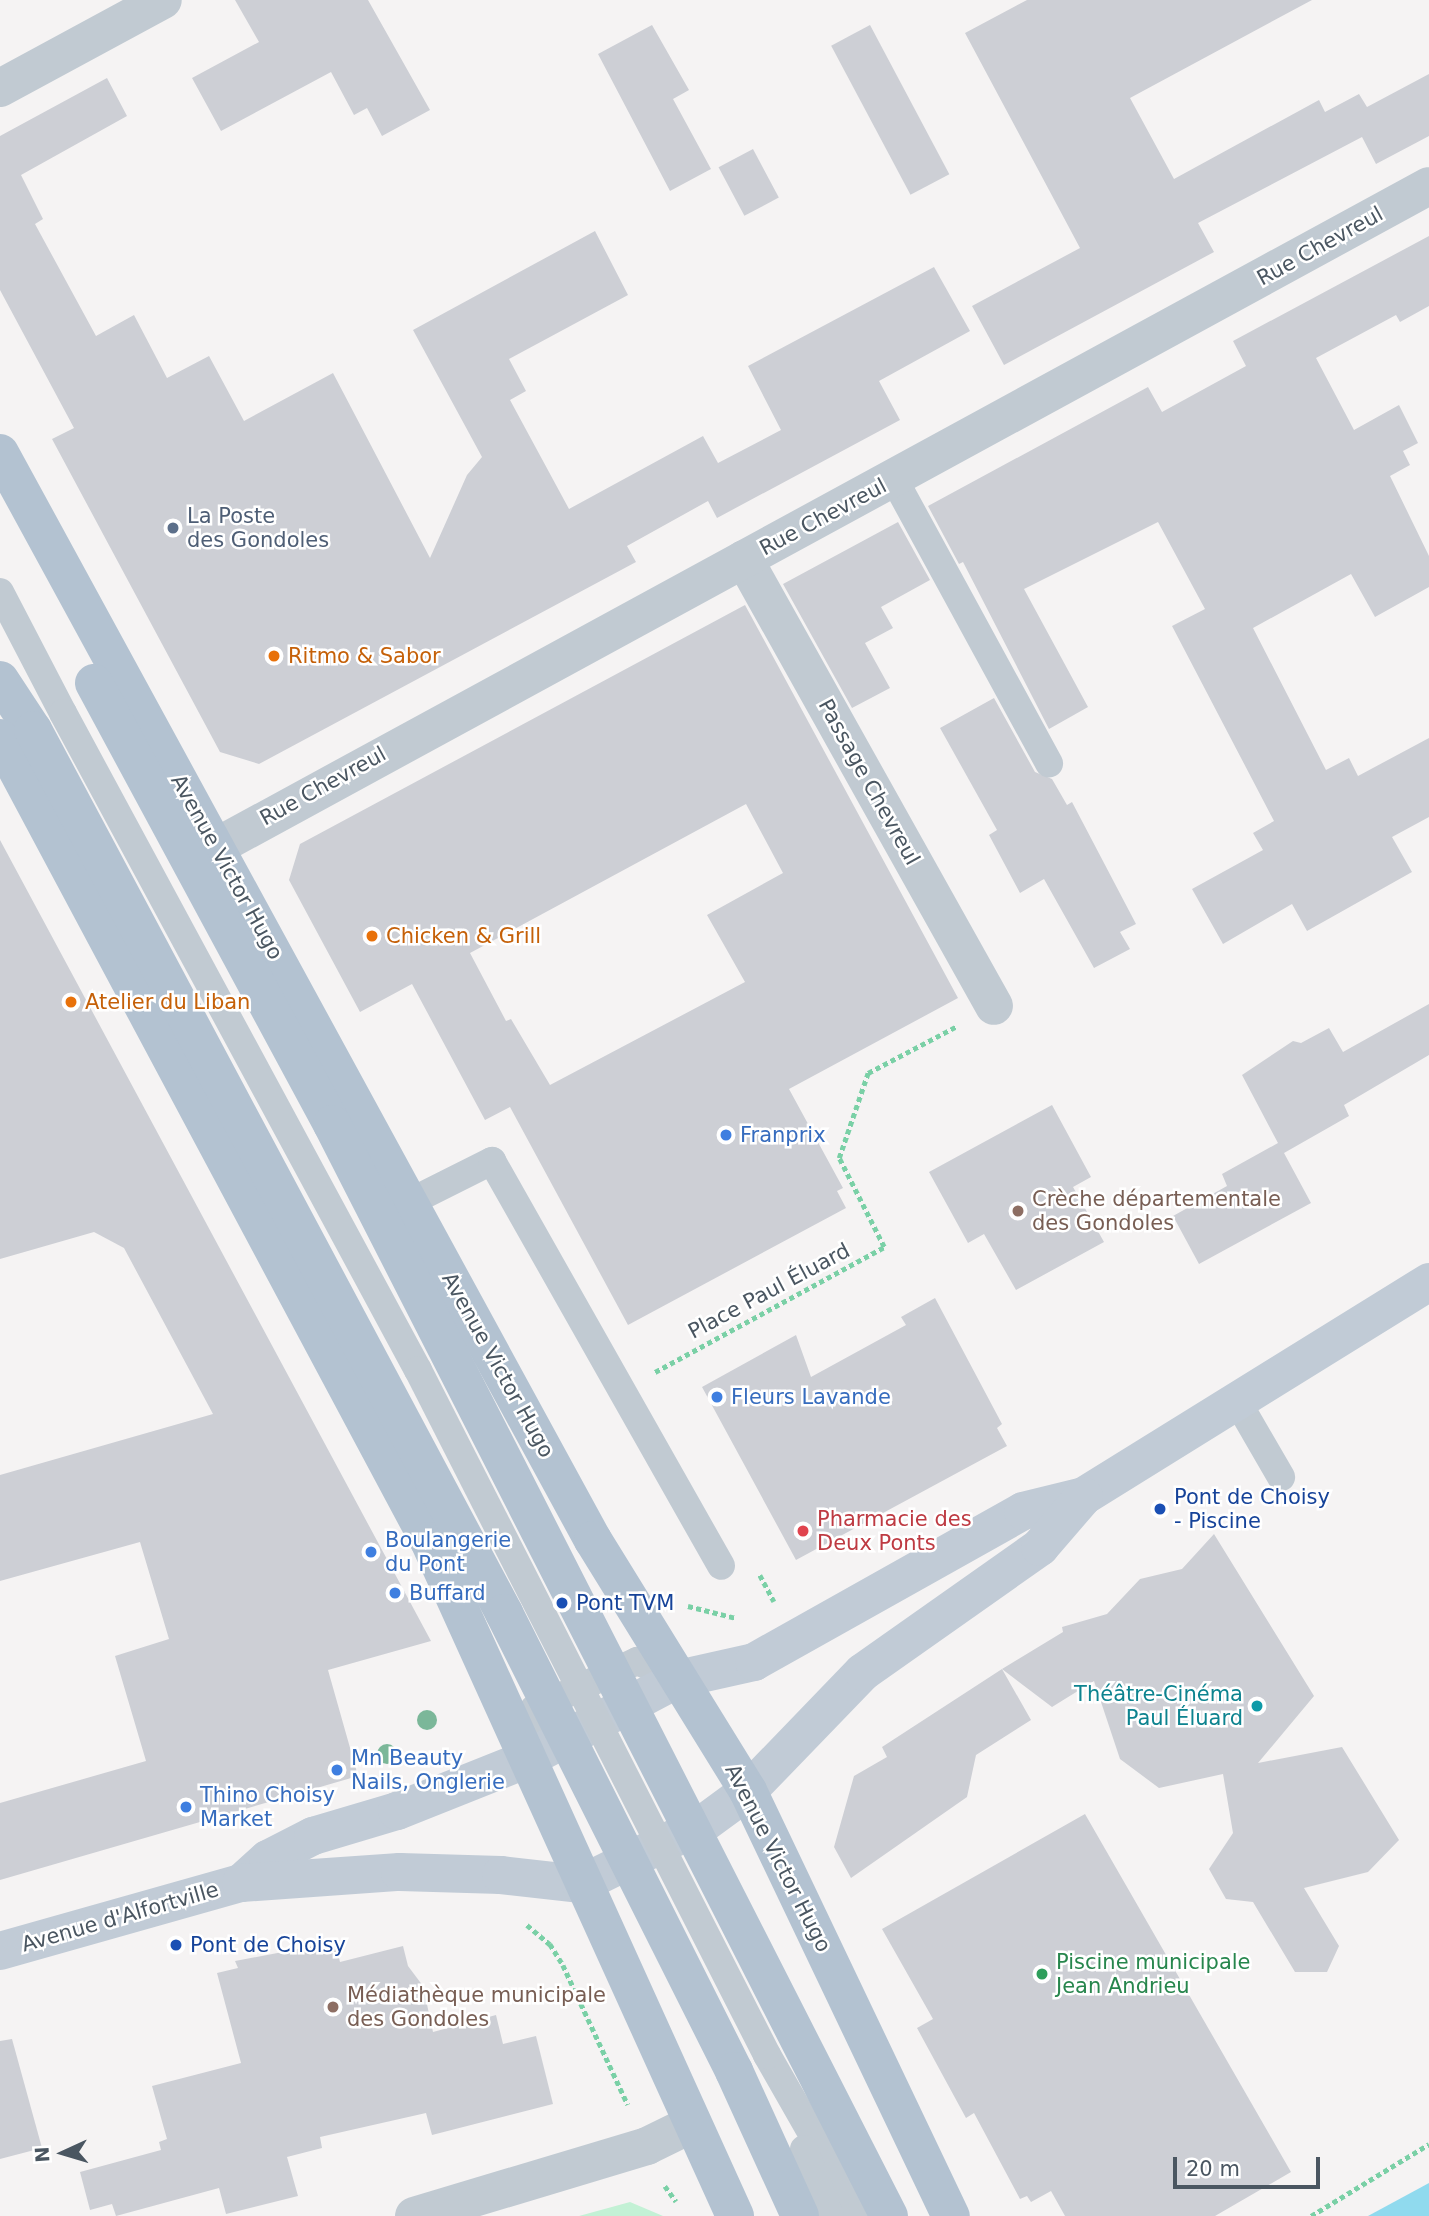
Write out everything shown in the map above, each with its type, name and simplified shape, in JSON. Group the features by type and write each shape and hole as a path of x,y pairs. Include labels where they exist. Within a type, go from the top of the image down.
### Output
{"main road":[{"name":"Avenue Victor Hugo","path":"0,453 593,1540 748,1791 951,2216"},
{"name":"Avenue Victor Hugo","path":"35,519 94,683 332,1124 890,2216"},
{"path":"0,680 32,727 504,1613 734,2071 800,2216"},
{"path":"32,727 468,1620 525,1760 735,2216"},
{"path":"1084,1496 1429,1282"},
{"name":"Avenue d'Alfortville","path":"241,1883 268,1859 313,1836 397,1811 525,1760 678,1679 754,1662 1023,1511 1084,1496"},
{"name":"Avenue d'Alfortville","path":"0,1951 241,1883 400,1872 581,1884 703,1824 748,1791 863,1672 1040,1547 1084,1496"}],"street":[{"path":"0,88 163,0"},
{"name":"Rue Chevreul","path":"216,847 1429,186"},
{"name":"Passage Chevreul","path":"744,559 994,1006"},
{"path":"414,2216 647,2146 692,2124"}],"lane":[{"path":"894,479 1049,764"},
{"path":"0,592 32,727 418,1370 767,2055 859,2216"},
{"path":"410,1202 492,1161 721,1566"},
{"path":"1237,1401 1281,1477"},
{"path":"767,2055 830,2216"}],"path":[{"name":"Place Paul Éluard","path":"623,1389 884,1247 839,1158 868,1073 994,1006"},
{"path":"765,1584 772,1597"},
{"path":"526,1924 550,1944 563,1965 647,2146"},
{"path":"1311,2216 1429,2144"}],"green space":[{"path":"630,2202 663,2216 579,2216"}],"water":[{"path":"1429,2183 1429,2216 1368,2216"}],"building":[{"path":"235,0 368,0 430,110 382,136 367,108 354,115 331,72 221,131 192,78 259,42"},
{"path":"1027,0 1312,0 1130,98 1174,179 1319,100 1325,112 1359,94 1367,107 1429,74 1429,136 1376,164 1362,137 1198,223 1214,252 1004,365 972,306 1080,248 965,33"},
{"path":"652,25 689,90 673,99 711,169 670,191 598,54"},
{"path":"870,25 949,174 910,195 831,46"},
{"path":"107,78 127,116 21,175 43,219 35,224 96,336 134,315 167,378 209,356 244,421 333,373 430,558 467,475 482,457 413,330 595,231 628,295 509,359 526,391 510,400 569,509 703,436 718,463 781,430 748,366 934,267 970,331 879,381 900,420 717,518 708,501 627,546 636,562 259,764 220,752 52,439 74,428 0,290 0,136"},
{"path":"753,149 779,198 744,216 719,167"},
{"path":"1429,236 1429,306 1400,322 1396,315 1316,358 1354,430 1399,405 1418,443 1403,451 1410,465 1390,476 1429,556 1429,587 1375,617 1351,574 1253,628 1326,770 1349,758 1358,776 1429,738 1429,817 1392,837 1412,872 1307,931 1292,904 1223,944 1192,889 1263,850 1253,833 1274,821 1172,626 1205,609 1158,522 1024,589 1088,707 1049,729 963,562 959,564 928,506 1148,387 1162,412 1246,366 1233,341"},
{"path":"898,522 930,580 881,607 893,628 865,643 890,688 852,708 783,584"},
{"path":"745,605 958,998 789,1089 843,1188 837,1191 846,1208 628,1325 510,1107 485,1120 412,984 360,1012 289,880 300,844","holes":["746,804 783,873 707,915 745,982 550,1085 511,1019 506,1021 470,953"]},
{"path":"994,698 1035,772 1052,779 1067,805 1072,802 1136,924 1120,932 1130,949 1094,968 1044,879 1020,893 989,835 997,830 940,728"},
{"path":"0,840 431,1641 328,1670 358,1776 0,1880 0,1803 146,1761 115,1656 169,1639 140,1542 0,1581 0,1475 213,1414 124,1248 94,1232 0,1259"},
{"path":"1429,1004 1429,1055 1344,1105 1349,1116 1284,1153 1311,1203 1199,1264 1173,1216 1227,1186 1222,1174 1278,1143 1242,1075 1293,1041 1301,1043 1329,1028 1343,1052"},
{"name":"Crèche départementale des Gondoles","path":"1052,1105 1091,1177 1073,1187 1104,1242 1016,1290 984,1234 968,1243 929,1172"},
{"path":"935,1298 1002,1424 997,1428 1007,1446 796,1560 702,1387 796,1335 811,1377 906,1325 901,1317"},
{"path":"1214,1534 1314,1696 1258,1763 1342,1747 1399,1840 1368,1872 1304,1888 1339,1946 1327,1972 1295,1972 1253,1902 1226,1899 1209,1869 1233,1833 1223,1774 1159,1788 1120,1759 1094,1681 1052,1707 1002,1669 1063,1632 1062,1627 1107,1614 1140,1579 1182,1569"},
{"path":"1002,1669 1031,1720 976,1755 967,1797 851,1878 834,1847 854,1776 887,1757 882,1747"},
{"name":"Piscine municipale Jean Andrieu","path":"1085,1814 1291,2172 1215,2216 1065,2216 1051,2191 1031,2202 1027,2196 1020,2199 974,2113 966,2118 917,2028 933,2019 882,1929"},
{"path":"335,1942 340,1962 403,1946 408,1966 423,1986 433,2032 496,2015 503,2044 536,2036 553,2104 432,2135 426,2113 320,2137 322,2148 287,2157 298,2196 226,2214 219,2188 116,2216 112,2204 90,2210 80,2172 161,2150 159,2142 167,2139 152,2086 241,2063 217,1973 238,1968 235,1961"},
{"path":"12,2039 42,2148 0,2159 0,2041"}],"place":[{"name":"La Poste des Gondoles","path":"173,528"},
{"name":"Ritmo & Sabor","path":"274,656"},
{"name":"Chicken & Grill","path":"372,936"},
{"name":"Atelier du Liban","path":"71,1002"},
{"name":"Franprix","path":"726,1135"},
{"name":"Crèche départementale des Gondoles","path":"1018,1211"},
{"name":"Fleurs Lavande","path":"717,1397"},
{"name":"Pont de Choisy - Piscine","path":"1160,1509"},
{"name":"Pharmacie des Deux Ponts","path":"803,1531"},
{"name":"Boulangerie du Pont","path":"371,1552"},
{"name":"Buffard","path":"395,1593"},
{"name":"Pont TVM","path":"562,1603"},
{"name":"Théâtre-Cinéma Paul Éluard","path":"1257,1706"},
{"name":"Mn Beauty Nails, Onglerie","path":"337,1770"},
{"name":"Thino Choisy Market","path":"186,1807"},
{"name":"Pont de Choisy","path":"176,1945"},
{"name":"Piscine municipale Jean Andrieu","path":"1042,1974"},
{"name":"Médiathèque municipale des Gondoles","path":"333,2007"}]}
